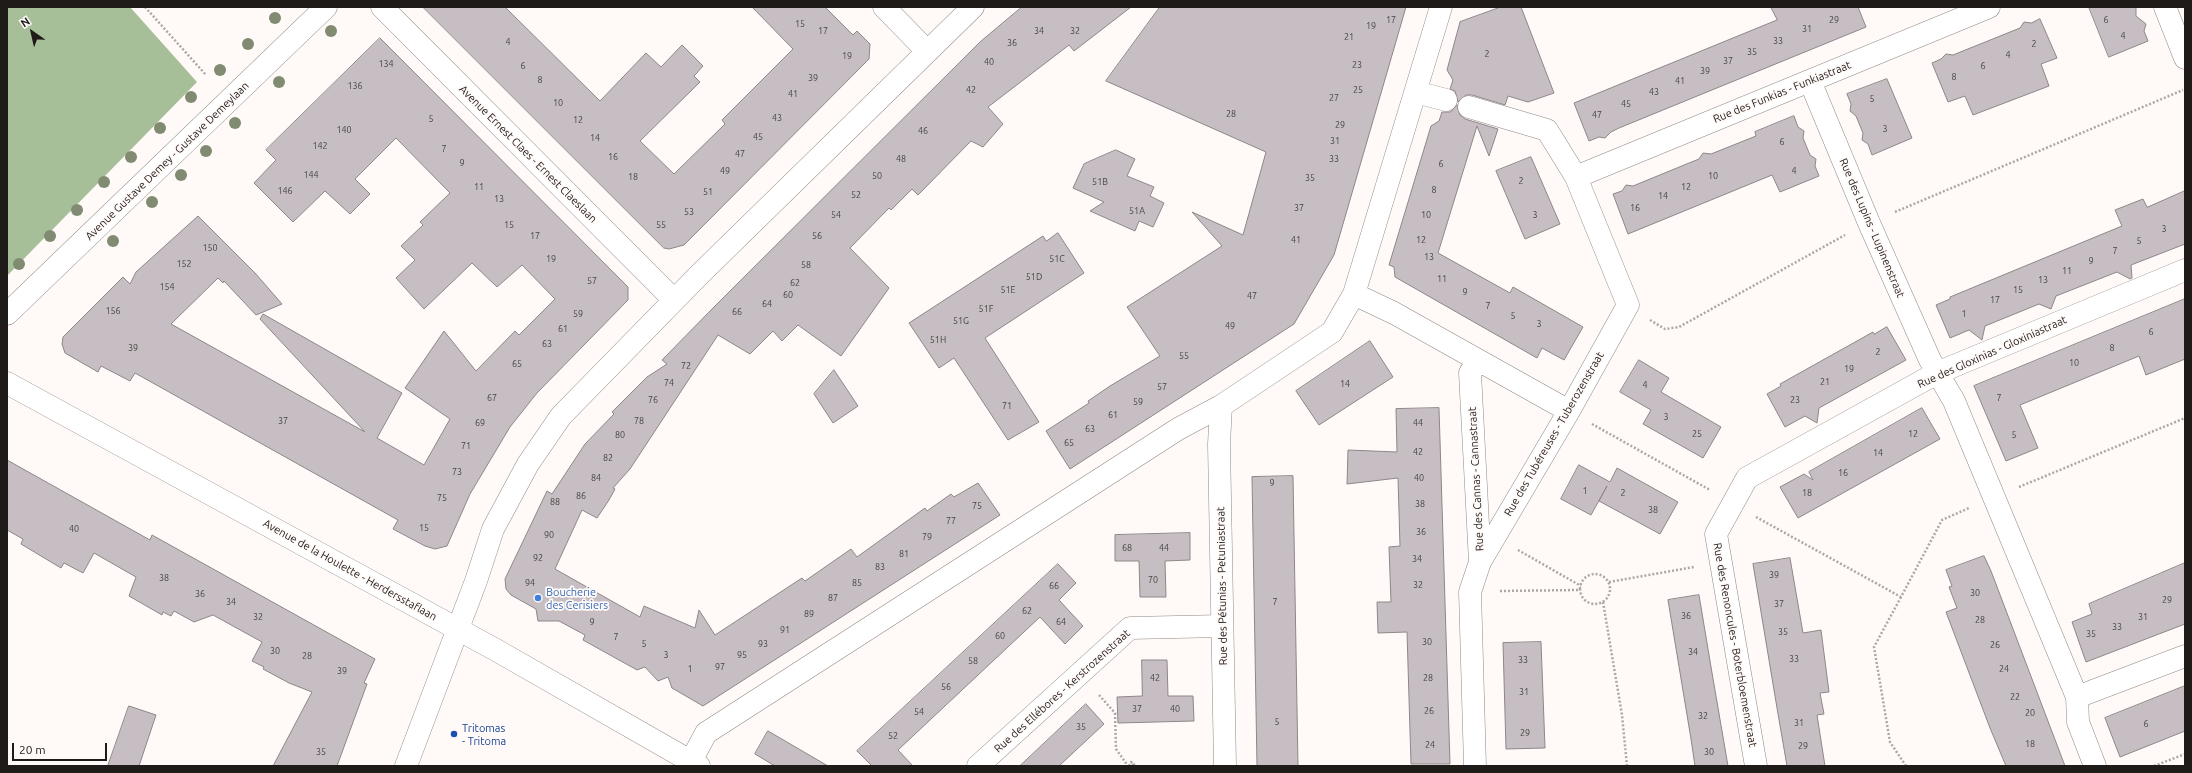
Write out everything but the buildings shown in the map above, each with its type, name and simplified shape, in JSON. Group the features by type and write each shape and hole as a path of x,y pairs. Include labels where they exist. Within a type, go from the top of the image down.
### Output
{"street":[{"name":"Avenue Gustave Demey - Gustave Demeylaan","path":"7,314 326,7"},
{"name":"Avenue Ernest Claes - Ernest Claeslaan","path":"382,7 674,300"},
{"path":"884,7 927,50"},
{"path":"406,766 493,529 528,464 561,416 674,300 972,7"},
{"path":"695,764 706,733 1178,429 1221,406 1332,332 1354,294 1441,7"},
{"name":"Rue des Funkias - Funkiastraat","path":"1576,177 1989,7"},
{"path":"2165,7 2185,58"},
{"name":"Rue des Lupins - Lupinenstraat","path":"1810,81 1869,223 1937,373 1957,407 2077,697"},
{"path":"1416,92 1446,100"},
{"path":"1469,107 1547,130 1576,177"},
{"name":"Rue des Tubéreuses - Tuberozenstraat","path":"1480,562 1569,411 1628,305 1576,177"},
{"name":"Rue des Gloxinias - Gloxiniastraat","path":"1733,504 1747,478 1937,373 2185,270"},
{"path":"1354,294 1394,313 1569,411"},
{"name":"Rue des Cannas - Cannastraat","path":"1474,766 1470,592 1480,562 1470,373 1478,361"},
{"name":"Avenue de la Houlette - Herdersstaflaan","path":"7,383 457,629 695,764"},
{"name":"Rue des Pétunias - Petuniastraat","path":"1221,406 1222,626 1225,766"},
{"name":"Rue des Renoncules - Boterbloemenstraat","path":"1733,504 1716,534 1756,766"},
{"name":"Rue des Ellébores - Kerstrozenstraat","path":"978,766 1130,628 1222,626"},
{"path":"2095,766 2078,722 2077,697 2185,656"}],"path":[{"path":"145,7 206,75"},
{"path":"1892,213 2184,90"},
{"path":"1647,318 1665,329 1679,327 1846,235"},
{"path":"2015,489 2185,418"},
{"path":"1590,422 1703,486"},
{"path":"1906,766 1890,742 1874,647 1942,520 1975,505"},
{"path":"1752,515 1900,597"},
{"path":"1512,547 1581,586"},
{"path":"1609,582 1695,567"},
{"path":"1592,574 1602,575 1609,582 1610,594 1603,602 1593,605 1584,600 1579,590 1582,580 1592,574"},
{"path":"1495,591 1579,590"},
{"path":"1603,602 1622,715 1627,766"},
{"path":"1095,690 1115,713 1116,749 1129,766 1131,762 1134,764 1132,766"},
{"path":"2154,766 2185,754"}],"green space":[{"path":"7,7 130,7 197,82 7,276"}],"place":[{"name":"Boucherie des Cerisiers","path":"538,598"},
{"name":"Tritomas - Tritoma","path":"454,734"}]}
